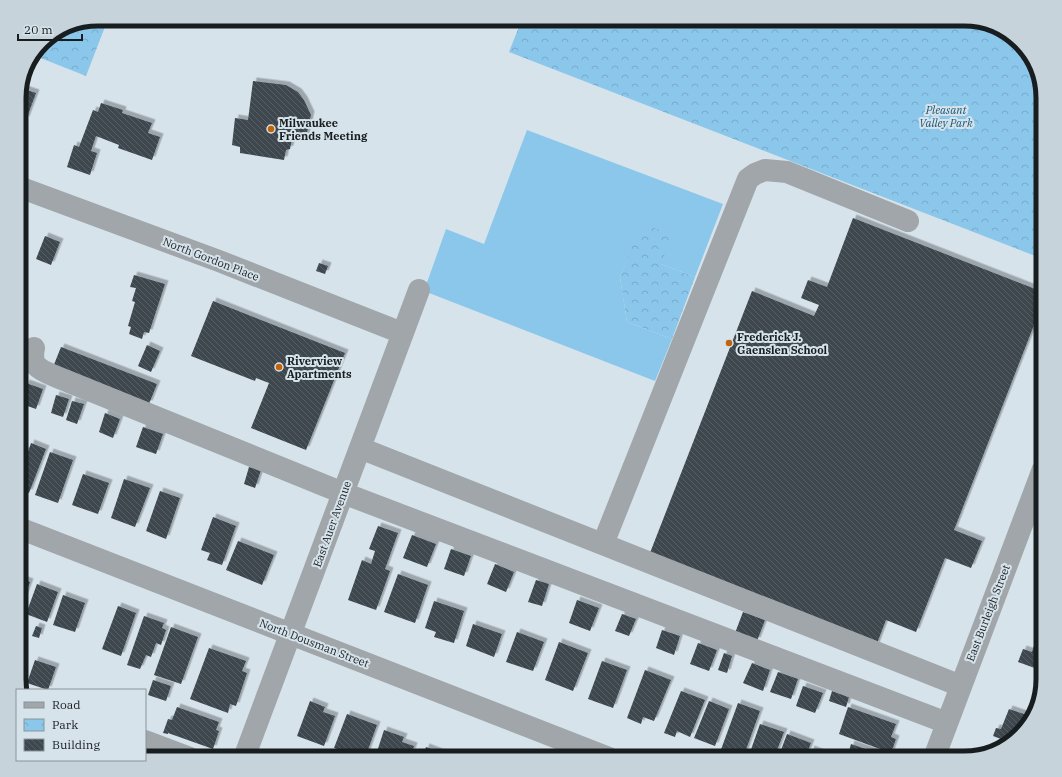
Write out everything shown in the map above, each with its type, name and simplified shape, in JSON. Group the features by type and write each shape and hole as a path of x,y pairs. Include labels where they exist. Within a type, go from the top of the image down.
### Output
{"street":[{"path":"603,544 748,179 754,174 765,170 787,172 908,221"},
{"name":"North Gordon Place","path":"26,190 402,332"},
{"name":"East Auer Avenue","path":"247,751 402,332 419,290"},
{"path":"34,348 33,361 44,372 343,493 947,722"},
{"path":"360,448 961,686"},
{"name":"East Burleigh Street","path":"937,751 1036,488"},
{"name":"North Dousman Street","path":"26,531 591,751"},
{"path":"146,741 171,751"}],"green space":[{"path":"105,26 86,76 39,57 51,44 62,36 84,27"},
{"name":"Pleasant Valley Park","path":"519,26 964,26 982,28 1008,41 1018,51 1029,66 1034,80 1036,98 1036,256 509,52"},
{"path":"527,130 723,204 695,277 661,264 642,223 620,277 627,322 672,339 655,381 424,291 446,229 484,244"},
{"path":"641,223 672,235 661,264 695,277 672,339 627,322 620,277"}],"building":[{"name":"Milwaukee Friends Meeting","path":"253,81 286,85 298,92 304,100 311,115 305,141 292,139 290,149 286,150 284,160 240,153 240,147 232,145 235,118 248,120"},
{"path":"26,90 36,93 26,120"},
{"path":"101,103 123,110 122,113 152,123 148,133 160,137 152,160 118,148 119,145 96,136 91,151 97,153 90,175 67,167 74,145 79,147 93,110 98,112"},
{"path":"853,218 1036,289 1036,320 954,530 982,541 971,568 945,558 916,632 886,620 876,646 648,558 752,291 814,316 819,305 801,298 808,280 827,287"},
{"path":"45,236 60,242 51,265 36,259"},
{"path":"319,263 328,266 325,274 316,271"},
{"path":"134,275 165,284 149,333 144,332 142,339 129,334 131,327 128,326 135,302 132,301 136,288 130,287"},
{"name":"Riverview Apartments","path":"213,301 345,353 306,450 251,428 269,383 256,378 255,381 191,356"},
{"path":"147,345 160,351 151,372 138,366"},
{"path":"61,347 157,384 149,404 53,367"},
{"path":"26,383 43,389 36,409 26,405"},
{"path":"56,395 69,399 63,417 51,413"},
{"path":"72,401 84,404 77,424 66,420"},
{"path":"105,413 120,419 113,438 99,432"},
{"path":"143,427 163,434 156,454 136,447"},
{"path":"31,443 46,449 29,493 26,492 26,451 28,452"},
{"path":"50,452 73,460 58,503 35,495"},
{"path":"249,467 261,470 255,488 244,484"},
{"path":"83,474 109,483 98,514 72,505"},
{"path":"124,479 150,488 135,527 111,518"},
{"path":"160,491 180,498 166,539 146,531"},
{"path":"213,517 236,526 222,565 207,560 210,553 201,550"},
{"path":"378,526 398,533 385,569 390,571 376,610 348,600 362,560 371,564 375,551 369,549"},
{"path":"412,535 436,544 427,567 403,558"},
{"path":"238,541 274,555 262,585 226,570"},
{"path":"451,549 471,556 464,576 444,569"},
{"path":"495,564 514,572 506,592 487,584"},
{"path":"398,574 428,585 415,623 384,612"},
{"path":"536,580 549,584 542,606 528,602"},
{"path":"26,581 30,582 26,593"},
{"path":"37,584 58,592 47,622 26,614"},
{"path":"63,595 85,603 75,632 53,625"},
{"path":"577,600 599,608 590,631 569,623"},
{"path":"434,601 464,611 454,643 434,637 436,632 425,628"},
{"path":"118,606 136,613 121,656 102,649"},
{"path":"743,612 765,620 757,641 735,633"},
{"path":"622,614 636,619 629,636 615,631"},
{"path":"144,616 164,623 162,628 166,630 161,645 156,643 151,657 146,655 140,669 127,665"},
{"path":"473,624 502,634 494,657 466,646"},
{"path":"36,626 42,628 39,638 32,636"},
{"path":"171,627 198,637 181,684 154,675"},
{"path":"662,630 680,636 674,655 656,648"},
{"path":"517,632 544,642 533,671 506,662"},
{"path":"1036,639 1036,668 1018,662 1023,649 1032,652"},
{"path":"559,642 588,653 573,691 545,680"},
{"path":"698,643 717,650 709,671 690,664"},
{"path":"209,648 246,661 242,671 247,673 236,706 230,704 228,713 190,699"},
{"path":"724,653 732,656 727,673 718,670"},
{"path":"35,660 56,667 48,689 27,683"},
{"path":"602,661 627,670 613,708 588,699"},
{"path":"752,663 770,670 763,691 743,683"},
{"path":"645,670 671,680 654,721 643,717 641,724 627,718"},
{"path":"778,672 798,679 791,699 770,692"},
{"path":"153,680 171,686 166,701 148,695"},
{"path":"803,686 823,693 815,713 796,706"},
{"path":"681,691 705,700 690,737 677,731 675,737 664,733"},
{"path":"832,691 849,697 846,707 829,701"},
{"path":"310,701 325,707 323,712 335,716 324,746 297,736"},
{"path":"709,701 729,709 715,746 694,738"},
{"path":"738,703 760,711 746,751 720,751"},
{"path":"177,707 219,722 216,730 219,731 213,749 168,733 163,733 168,719 172,720"},
{"path":"848,707 896,724 891,737 896,739 892,751 886,751 839,734"},
{"path":"1009,709 1026,715 1021,723 1003,740 993,736 996,728 1001,729"},
{"path":"347,714 377,725 368,751 343,751 334,748"},
{"path":"760,724 784,732 777,751 750,751"},
{"path":"384,730 404,737 402,742 414,746 412,751 377,751"},
{"path":"787,734 811,743 808,751 781,751"},
{"path":"851,744 871,751 849,751"},
{"path":"426,747 437,751 425,751"}],"place":[{"name":"Milwaukee Friends Meeting","path":"271,129"},
{"name":"Frederick J. Gaenslen School","path":"729,343"},
{"name":"Riverview Apartments","path":"279,367"}]}
